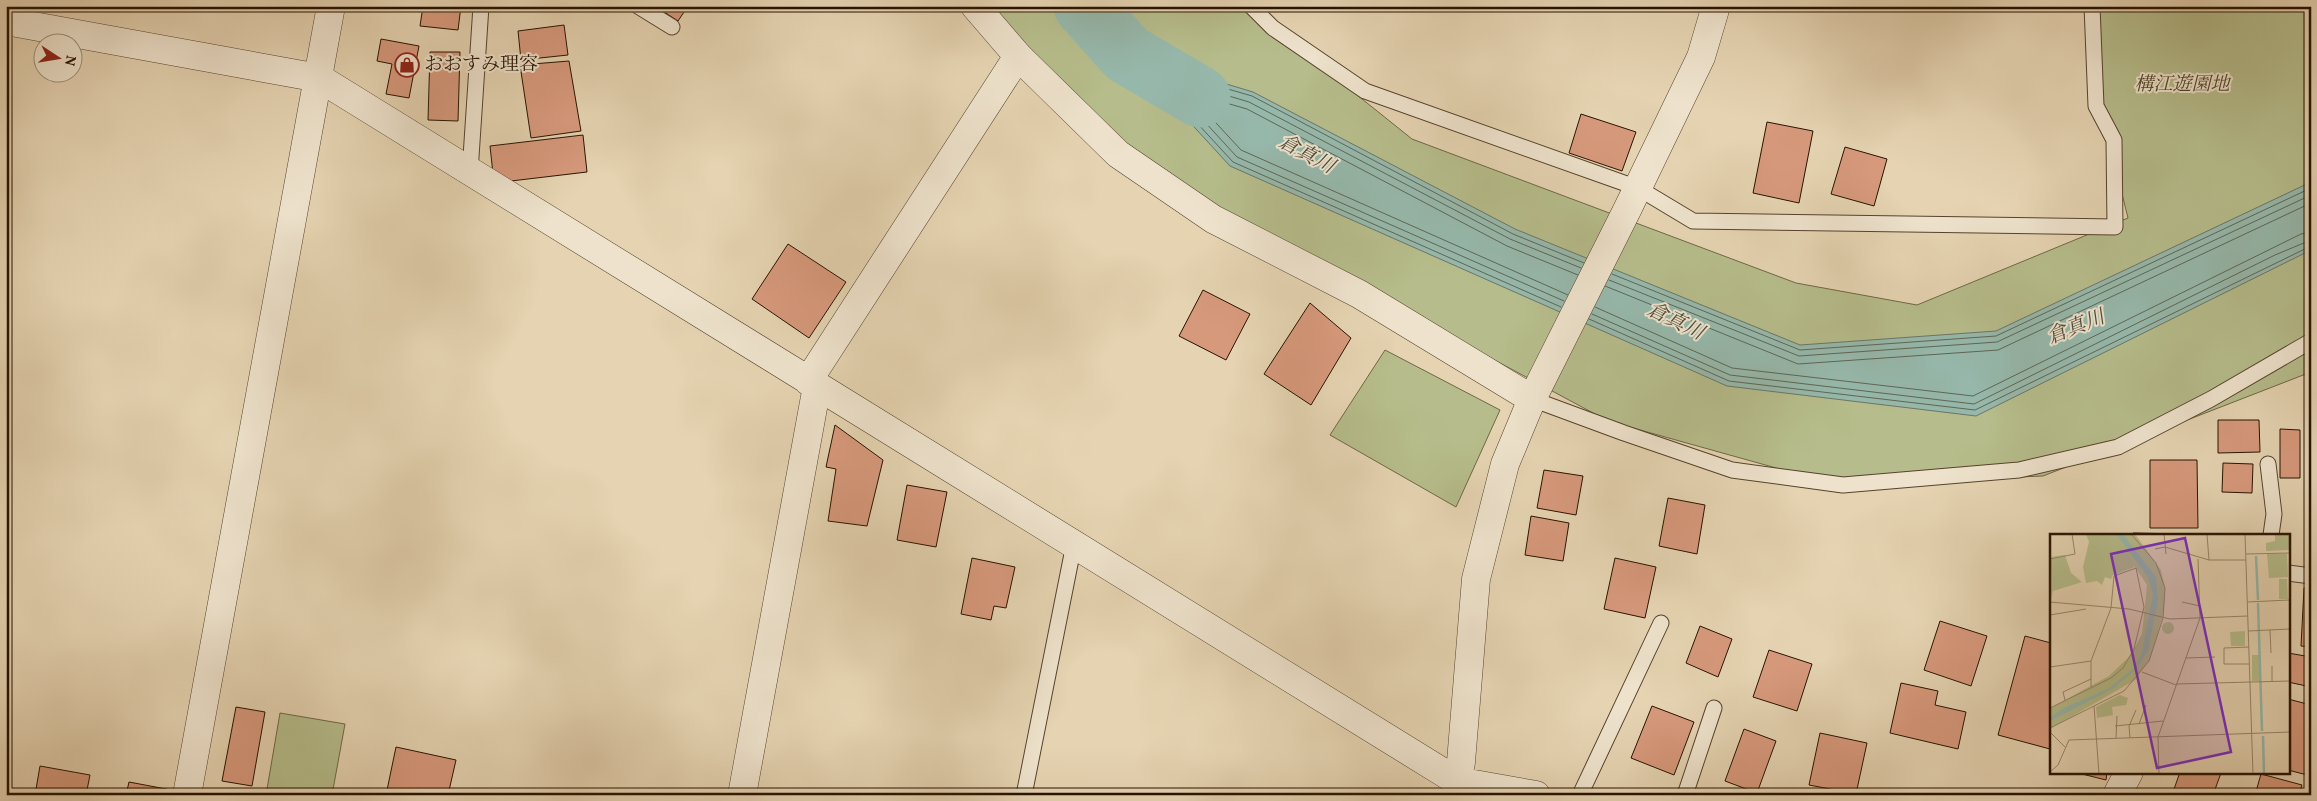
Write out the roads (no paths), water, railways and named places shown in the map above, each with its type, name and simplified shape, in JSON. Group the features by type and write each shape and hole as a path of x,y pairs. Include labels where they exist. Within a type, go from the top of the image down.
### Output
{"street":[{"path":"187,795 331,6"},
{"path":"975,6 1018,56 1118,154 1213,220 1359,294 1537,389"},
{"path":"1456,788 1460,762 1476,579 1505,464 1537,389 1701,57 1716,6"},
{"path":"6,21 319,78 1074,544 1456,788 1536,795"},
{"path":"742,795 813,383 1018,56"},
{"path":"2117,795 2128,774"}],"lane":[{"path":"470,172 481,6"},
{"path":"638,6 672,27"},
{"path":"1251,6 1273,28 1365,92 1632,199 1693,221 2115,227 2114,140 2096,106 2092,6"},
{"path":"1537,389 1624,433 1732,470 1843,485 2019,470 2118,447 2211,399 2311,341"},
{"path":"2268,464 2274,514 2271,534"},
{"path":"1024,795 1074,544"},
{"path":"2290,573 2311,576"},
{"path":"1580,795 1661,623"},
{"path":"1685,795 1714,708"}],"water":[{"path":"1127,54 1253,92 1515,229 1800,345 1996,331 2311,182 2311,250 1976,416 1727,386 1230,166"}],"waterway":[{"name":"倉真川","path":"1084,6 1127,54 1200,97"}],"place":[{"name":"おおすみ理容","path":"407,65"}],"park label":[{"name":"構江遊園地","path":"2182,85"}]}
